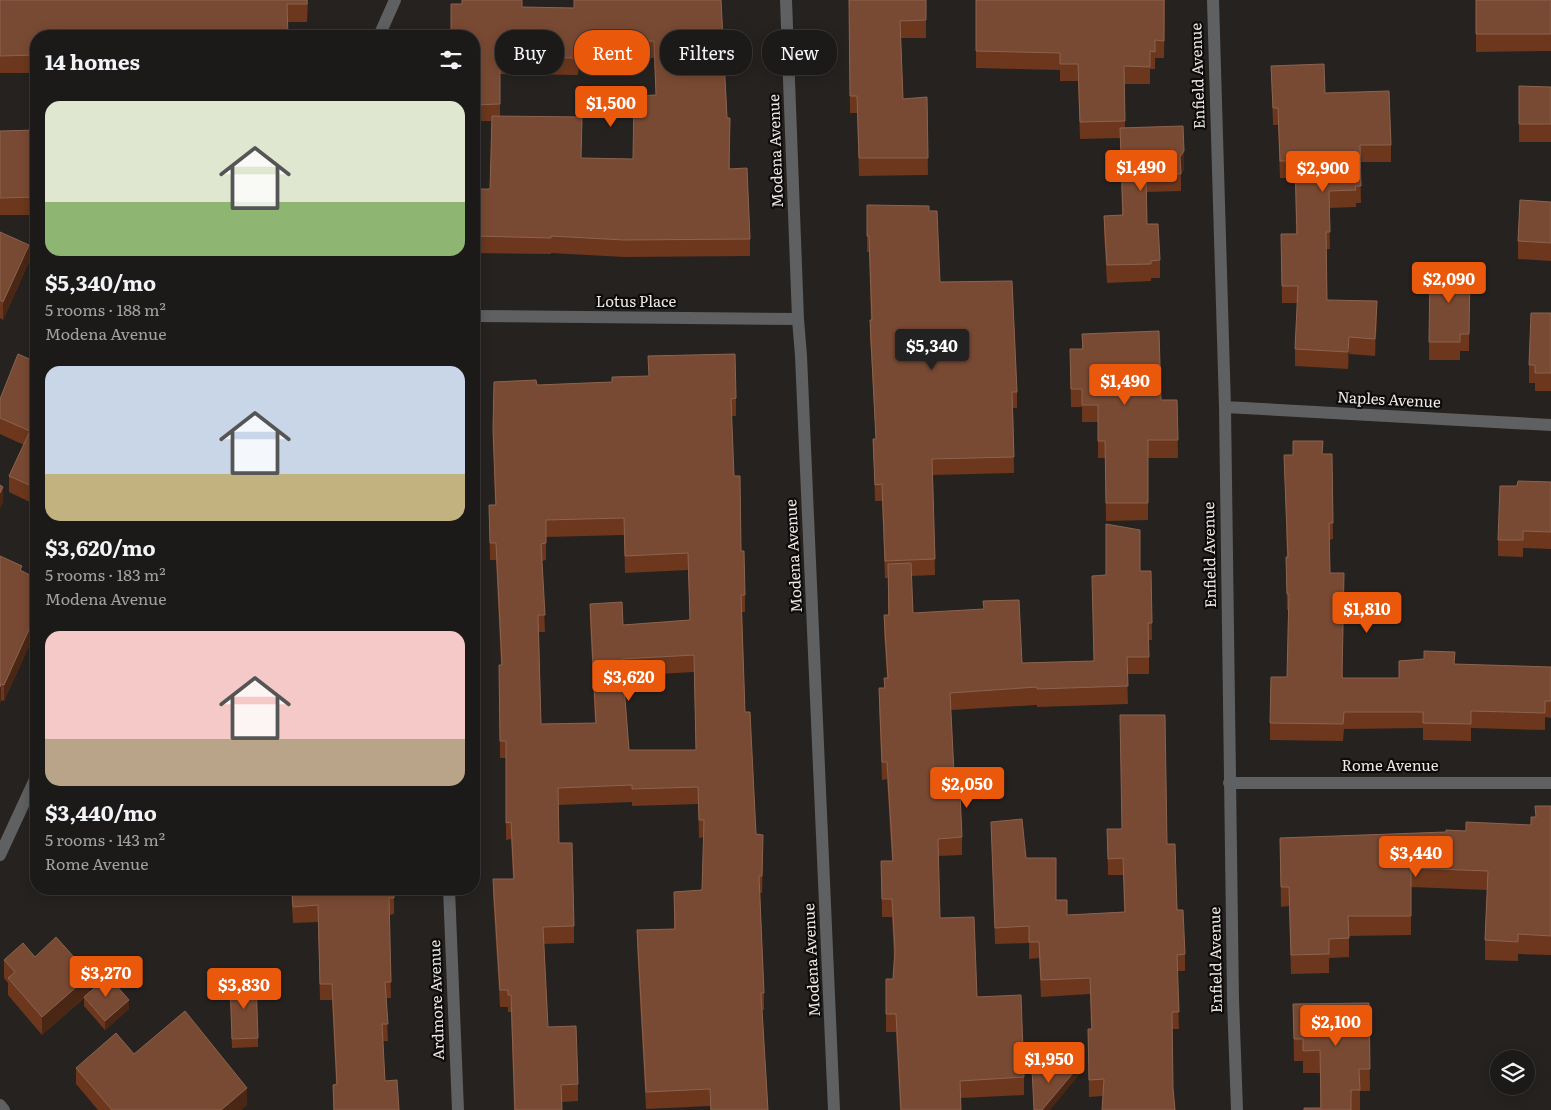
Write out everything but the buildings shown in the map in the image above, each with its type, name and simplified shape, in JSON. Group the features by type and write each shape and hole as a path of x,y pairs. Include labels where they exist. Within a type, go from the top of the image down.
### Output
{"street":[{"path":"381,30 395,0"},
{"name":"Modena Avenue","path":"786,0 798,319 834,1110"},
{"name":"Enfield Avenue","path":"1212,0 1225,407 1232,989 1236,1110"},
{"name":"Lotus Place","path":"480,316 798,319"},
{"name":"Naples Avenue","path":"1225,407 1551,426"},
{"name":"Rome Avenue","path":"1229,783 1551,783"},
{"path":"0,854 30,790"},
{"name":"Ardmore Avenue","path":"449,895 458,1110"},
{"path":"0,1105 4,1110"}]}
